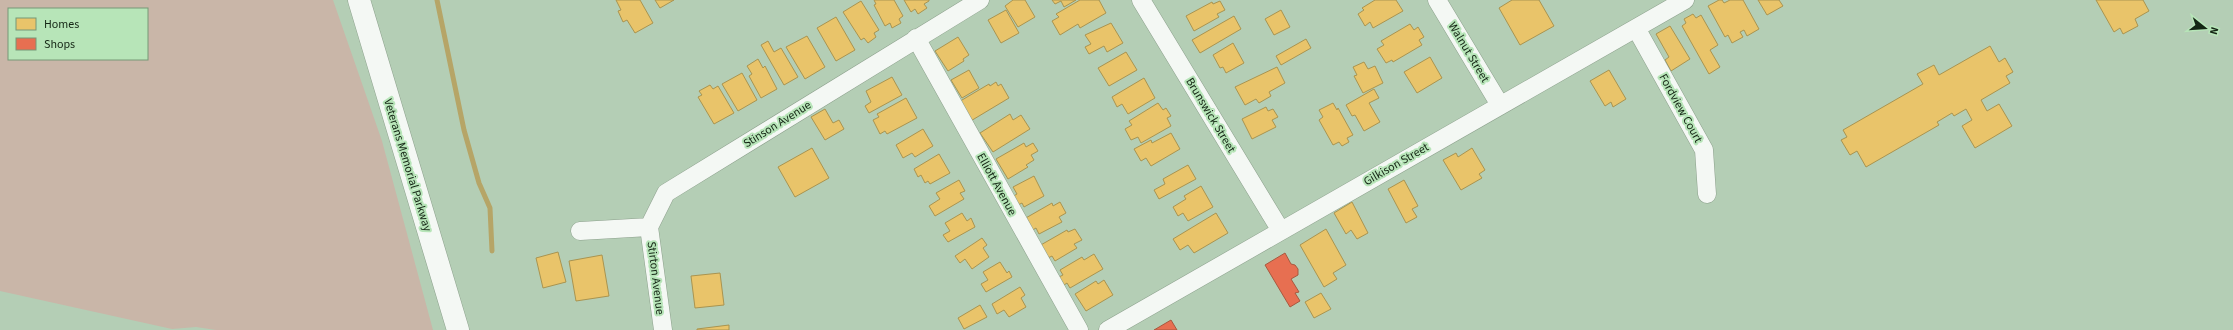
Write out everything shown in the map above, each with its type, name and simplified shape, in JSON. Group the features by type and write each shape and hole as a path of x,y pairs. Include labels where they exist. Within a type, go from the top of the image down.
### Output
{"main road":[{"name":"Veterans Memorial Parkway","path":"359,0 458,330"}],"street":[{"name":"Stinson Avenue","path":"649,227 666,193 980,0"},
{"name":"Brunswick Street","path":"1141,0 1281,231"},
{"name":"Walnut Street","path":"1437,0 1500,105"},
{"name":"Gilkison Street","path":"1108,330 1685,0"},
{"name":"Fordview Court","path":"1636,28 1704,150 1707,194"},
{"name":"Elliott Avenue","path":"916,38 1079,330"},
{"path":"580,231 649,227"},
{"name":"Stirton Avenue","path":"649,227 663,330"}],"shaded area":[{"path":"0,0 333,0 382,141 433,330 216,330 196,327 172,329 0,291"}],"building: Homes":[{"path":"616,0 640,0 653,23 635,33 627,20 623,22 618,11 621,10"},
{"path":"655,0 674,0 660,8"},
{"path":"874,0 894,0 903,16 899,19 901,23 892,28 890,23 885,26 874,5 876,4"},
{"path":"904,0 929,1 924,4 927,8 918,14 915,9 911,12"},
{"path":"1013,0 1025,0 1035,17 1018,27 1005,6"},
{"path":"1052,0 1076,0 1064,7 1061,1 1055,4"},
{"path":"1080,0 1099,0 1106,13 1080,28 1078,24 1060,35 1052,21 1059,17 1056,14"},
{"path":"1375,0 1396,0 1403,11 1373,28 1370,22 1365,26 1358,14 1364,10 1362,8"},
{"path":"1512,0 1539,0 1554,26 1520,45 1499,8"},
{"path":"1722,0 1724,3 1730,0 1743,0 1759,29 1747,36 1744,30 1740,32 1743,37 1732,43 1728,35 1725,37 1708,6"},
{"path":"1758,0 1779,0 1783,6 1767,15"},
{"path":"2096,0 2143,0 2149,11 2135,19 2138,26 2123,34 2120,28 2114,32"},
{"path":"861,1 879,30 874,33 876,37 868,43 864,38 861,40 843,12"},
{"path":"1220,1 1225,10 1217,14 1219,17 1194,31 1186,16 1212,2 1213,4"},
{"path":"1006,10 1019,33 1001,43 988,20"},
{"path":"1281,10 1290,27 1274,35 1265,19"},
{"path":"1693,14 1696,18 1701,15 1718,45 1710,50 1720,67 1709,74 1682,26 1686,23 1684,19"},
{"path":"1234,16 1241,29 1200,53 1192,40"},
{"path":"836,17 855,50 836,61 817,28"},
{"path":"1111,23 1123,43 1107,52 1104,46 1089,54 1085,47 1091,44 1085,35"},
{"path":"1410,24 1414,30 1418,27 1424,37 1419,40 1422,45 1393,62 1392,60 1386,63 1377,49 1384,45 1381,41"},
{"path":"1670,26 1690,59 1671,71 1665,60 1669,57 1656,34"},
{"path":"807,36 825,67 805,79 786,47"},
{"path":"958,37 969,55 963,59 964,61 948,71 935,51"},
{"path":"1306,39 1311,48 1281,65 1276,56"},
{"path":"768,41 774,52 781,48 798,77 784,85 761,45"},
{"path":"1233,43 1244,63 1226,73 1223,67 1220,68 1213,55"},
{"path":"1990,46 1999,62 2005,58 2013,72 2006,76 2010,83 1981,100 1987,111 1999,104 2012,126 1975,148 1962,126 1972,120 1966,109 1954,116 1952,113 1937,122 1939,125 1866,167 1857,151 1850,155 1841,140 1847,137 1843,130 1923,84 1917,74 1934,65 1939,75"},
{"path":"1126,52 1137,70 1109,86 1098,68"},
{"path":"1430,57 1442,78 1417,93 1404,72"},
{"path":"758,59 763,68 765,66 777,89 761,98 749,76 752,74 747,66"},
{"path":"1364,62 1368,69 1375,66 1383,83 1363,93 1354,76 1357,75 1353,67"},
{"path":"1277,67 1285,83 1269,92 1271,96 1259,103 1256,99 1245,105 1235,87"},
{"path":"969,70 979,88 962,98 951,80"},
{"path":"1609,70 1626,99 1613,107 1611,102 1605,106 1590,81"},
{"path":"742,73 757,100 738,111 722,84"},
{"path":"892,77 902,95 869,113 865,106 871,102 866,91"},
{"path":"1144,78 1155,98 1128,114 1122,104 1117,107 1112,97"},
{"path":"996,82 998,86 1001,84 1009,98 969,122 957,103 989,84 990,86"},
{"path":"710,85 713,89 718,86 734,113 714,124 698,97 702,95 699,91"},
{"path":"1374,89 1379,98 1369,103 1380,122 1364,131 1355,115 1352,116 1346,105"},
{"path":"906,98 917,118 887,134 885,131 880,134 873,120 879,117 877,114"},
{"path":"1158,103 1163,110 1166,108 1171,116 1167,118 1171,126 1141,143 1138,137 1131,140 1125,129 1132,125 1129,121"},
{"path":"1333,103 1337,110 1338,108 1353,135 1347,138 1349,142 1342,146 1339,142 1333,145 1319,120 1323,117 1319,110"},
{"path":"1266,107 1268,111 1273,109 1278,117 1272,120 1276,127 1252,139 1242,119"},
{"path":"825,109 833,123 839,120 844,129 825,140 811,117"},
{"path":"1010,114 1013,120 1021,115 1030,129 993,152 980,133"},
{"path":"923,129 933,146 915,157 912,153 903,158 896,145"},
{"path":"1171,133 1180,149 1151,166 1146,158 1141,161 1134,149 1151,140 1152,143"},
{"path":"1024,143 1026,147 1033,143 1038,151 1031,155 1034,160 1026,165 1028,167 1008,179 996,159"},
{"path":"812,148 829,178 795,197 778,167"},
{"path":"1472,148 1485,170 1479,174 1482,178 1461,190 1443,160 1456,153 1458,157"},
{"path":"939,154 950,173 930,184 928,181 925,183 921,175 918,177 914,169"},
{"path":"1188,165 1196,179 1159,199 1154,190 1165,184 1163,179"},
{"path":"1034,176 1044,196 1024,207 1022,203 1016,206 1012,197 1017,194 1013,187"},
{"path":"959,180 965,191 960,193 964,199 935,216 929,206 940,199 936,193"},
{"path":"1404,180 1418,206 1412,209 1417,217 1406,223 1388,189"},
{"path":"1201,186 1213,207 1188,221 1183,213 1178,216 1173,207 1186,199 1184,196"},
{"path":"1060,202 1066,213 1059,217 1062,222 1039,234 1036,228 1031,231 1024,219 1052,203 1053,206"},
{"path":"1352,202 1368,233 1357,239 1351,230 1346,234 1334,213"},
{"path":"962,213 967,221 971,218 975,227 948,242 943,235 950,231 945,223"},
{"path":"1216,213 1228,233 1194,253 1188,245 1180,250 1173,239"},
{"path":"1075,229 1082,240 1074,244 1077,248 1055,261 1052,256 1046,259 1039,246 1067,230 1068,232"},
{"path":"1326,229 1346,265 1333,273 1337,279 1324,287 1300,245"},
{"path":"982,238 987,245 983,248 989,257 972,269 965,259 960,263 955,256"},
{"path":"558,252 566,282 543,288 536,258"},
{"path":"1094,254 1103,269 1070,288 1067,283 1064,285 1059,277 1063,275 1060,270 1082,257 1084,260"},
{"path":"602,255 609,296 576,301 569,261"},
{"path":"1000,262 1007,273 1009,271 1012,277 986,292 981,284 988,280 983,272"},
{"path":"720,273 724,305 695,308 691,276"},
{"path":"1104,280 1113,295 1086,311 1075,294 1096,281 1098,284"},
{"path":"1020,287 1025,295 1021,298 1026,307 1009,317 1004,310 997,314 992,304"},
{"path":"1321,293 1331,309 1314,318 1305,302"},
{"path":"980,305 987,317 964,329 958,318"},
{"path":"729,325 729,330 697,330 697,329"}],"building: Shops":[{"path":"1285,253 1291,264 1295,265 1298,269 1298,275 1291,279 1299,292 1295,293 1300,301 1290,307 1265,265"},
{"path":"1171,320 1177,330 1154,330"}],"waterway":[{"path":"437,0 464,130 479,183 490,208 492,251"}]}
